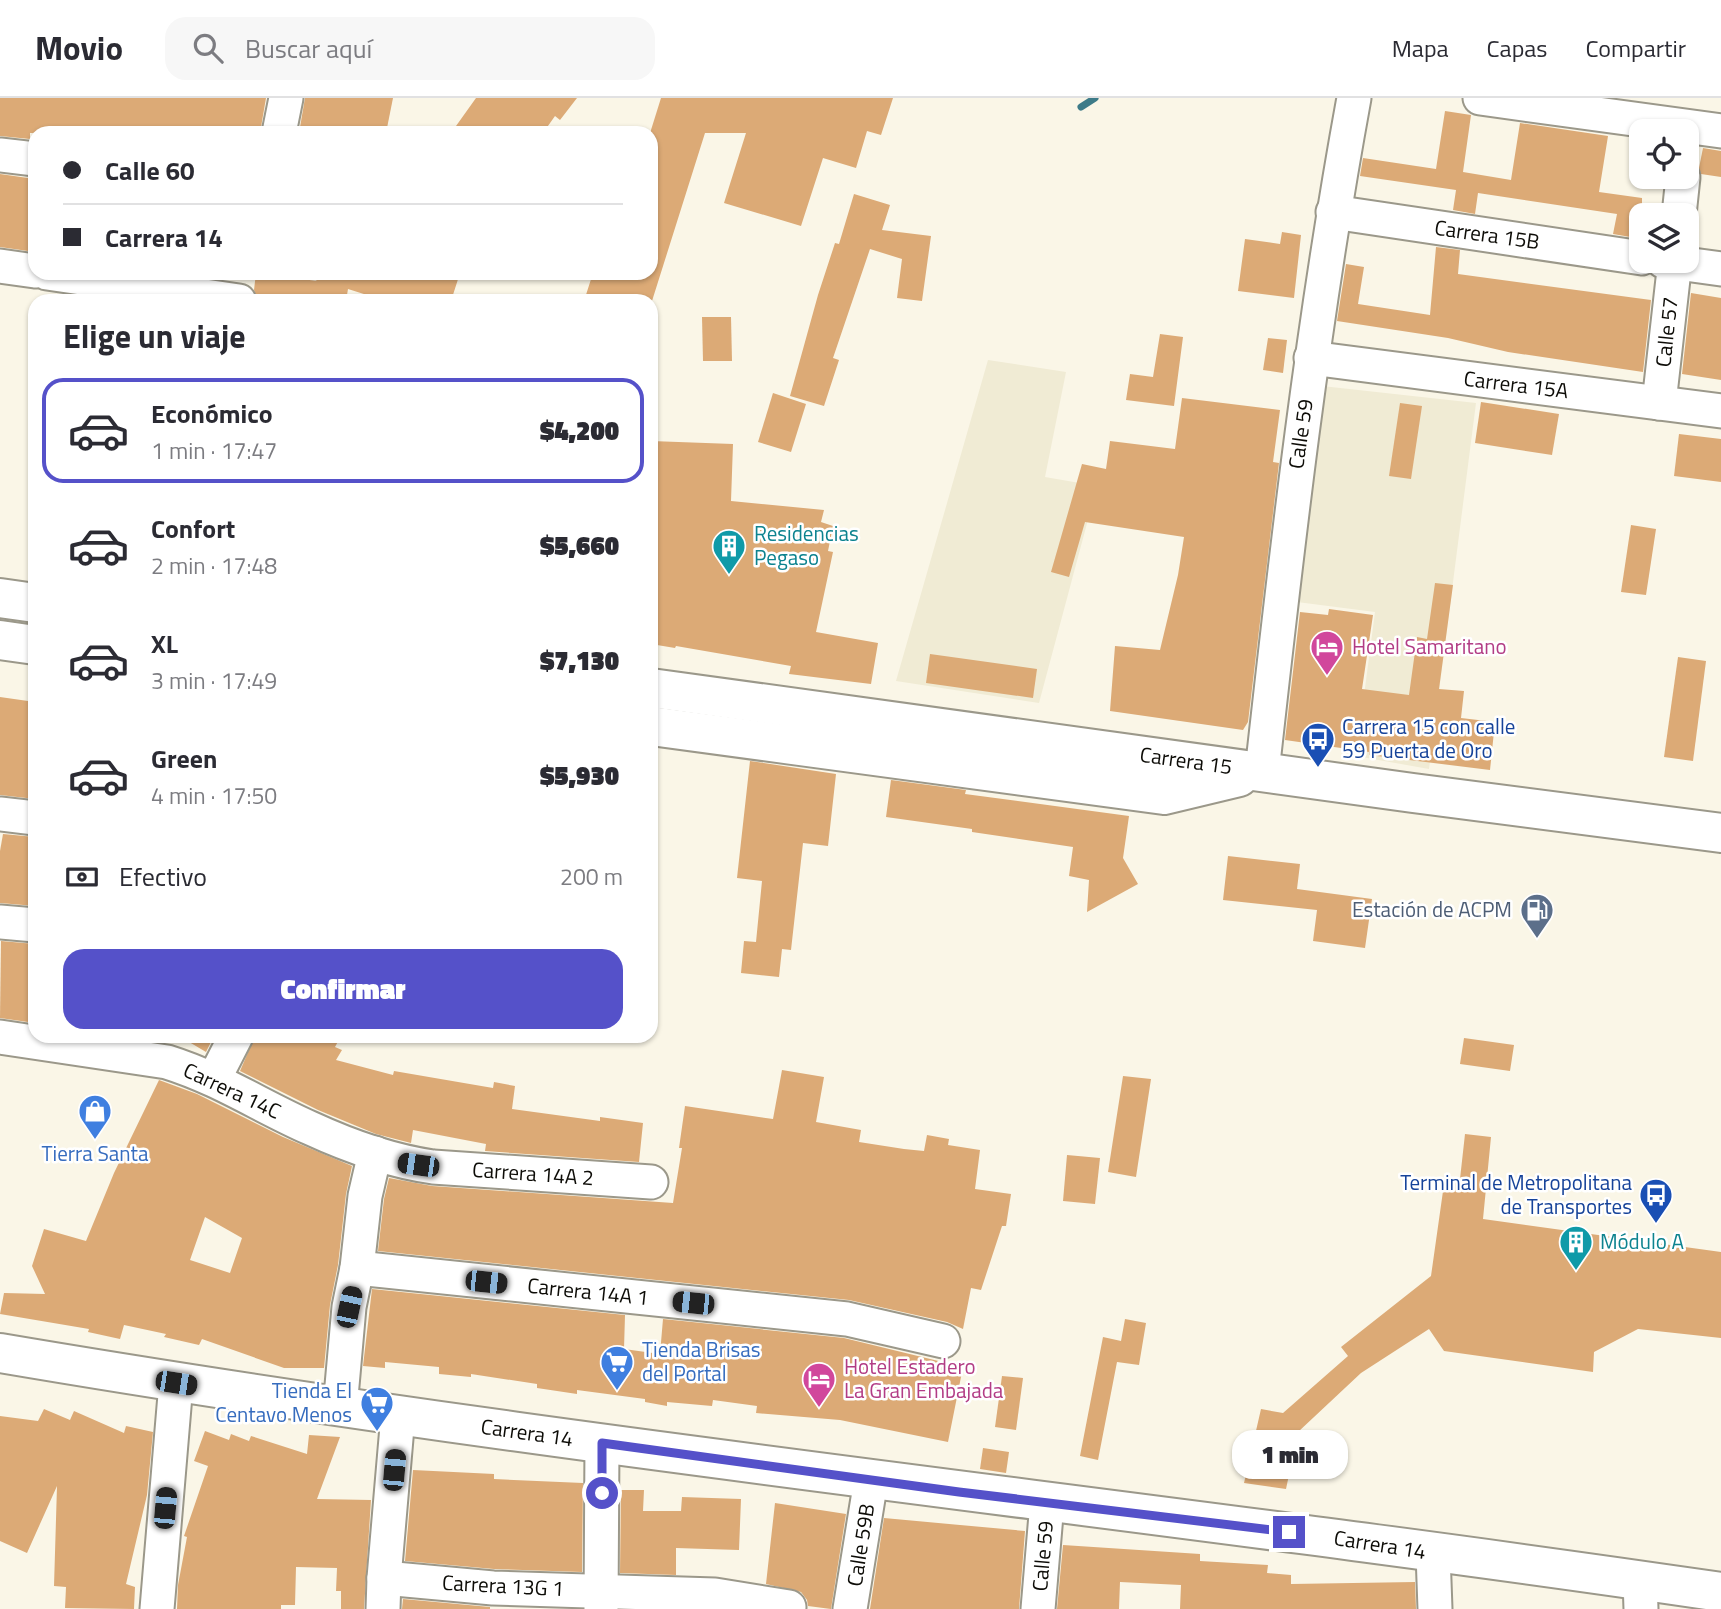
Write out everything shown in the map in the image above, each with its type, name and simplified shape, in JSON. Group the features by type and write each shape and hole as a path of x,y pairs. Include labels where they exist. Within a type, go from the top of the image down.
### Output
{"main road":[{"path":"0,598 28,602"},
{"path":"0,640 28,644"},
{"name":"Carrera 15","path":"658,690 888,739 1166,777 1262,772 1721,833"},
{"name":"Carrera 15","path":"658,726 888,739"},
{"name":"Carrera 14","path":"0,1353 340,1408 871,1480 1316,1535 1433,1553 1640,1595 1721,1592"}],"street":[{"path":"280,126 286,98"},
{"name":"Calle 59","path":"1262,772 1290,516 1311,358 1333,212 1354,98"},
{"path":"1480,98 1688,119"},
{"path":"1699,123 1721,131"},
{"path":"0,155 28,158"},
{"name":"Carrera 15B","path":"1333,212 1629,256"},
{"path":"1699,265 1721,269"},
{"path":"0,266 28,270"},
{"name":"Calle 57","path":"1659,403 1670,273"},
{"path":"96,280 193,294"},
{"name":"Carrera 15A","path":"1311,358 1721,411"},
{"path":"0,814 28,817"},
{"path":"0,922 28,924"},
{"name":"Carrera 14C","path":"0,1037 28,1041"},
{"name":"Carrera 14C","path":"40,1043 167,1062 214,1079 310,1128 375,1153"},
{"path":"214,1079 232,1043"},
{"path":"340,1408 349,1307 357,1268 365,1196 375,1153"},
{"name":"Carrera 14A 2","path":"375,1153 403,1163 433,1167 650,1182"},
{"name":"Carrera 14A 1","path":"357,1268 847,1319 943,1341"},
{"path":"157,1609 176,1383"},
{"path":"384,1594 398,1415"},
{"path":"601,1600 602,1443"},
{"name":"Calle 59B","path":"850,1609 871,1480"},
{"name":"Calle 59","path":"1038,1609 1048,1503"},
{"path":"1433,1553 1435,1609"},
{"name":"Carrera 13G 1","path":"384,1594 715,1602 789,1607"}],"shaded area":[{"path":"988,360 1066,372 1045,477 1097,486 1039,703 896,681"},
{"path":"1322,386 1476,403 1429,769 1356,756 1375,612 1297,602"}],"building":[{"path":"0,98 266,98 261,126 28,126 28,139 0,136"},
{"path":"305,98 393,98 387,126 300,126"},
{"path":"476,98 577,98 560,120 555,116 548,126 456,126"},
{"path":"661,98 893,98 881,135 867,131 856,168 823,158 801,226 724,203 746,133 705,133 654,294 586,294 591,280 658,280 658,126 652,126"},
{"path":"1445,111 1471,115 1463,172 1511,180 1520,123 1608,136 1599,192 1642,198 1642,203 1629,203 1629,237 1613,234 1617,214 1478,193 1475,214 1453,210 1456,190 1360,176 1363,158 1436,169"},
{"path":"1703,148 1721,151 1721,177 1701,174 1699,168"},
{"path":"0,174 28,178 28,251 0,247"},
{"path":"854,194 890,205 882,230 931,236 922,301 897,298 902,259 870,249 833,358 839,360 824,406 790,396 818,295 835,243 839,244"},
{"path":"1282,232 1301,235 1294,298 1238,291 1245,239 1280,244"},
{"path":"1436,247 1460,250 1458,274 1651,300 1643,372 1508,352 1448,338 1337,321 1346,264 1364,267 1358,304 1430,315"},
{"path":"255,280 458,280 453,294 364,294 348,289 347,294 255,294"},
{"path":"1691,293 1721,298 1721,380 1682,374"},
{"path":"702,317 731,317 732,361 703,361"},
{"path":"1160,334 1183,337 1174,406 1126,400 1130,374 1153,377"},
{"path":"1268,338 1287,340 1283,373 1263,370"},
{"path":"773,393 806,404 791,452 758,442"},
{"path":"1182,398 1280,410 1273,462 1279,463 1248,722 1243,730 1110,711 1115,646 1160,650 1184,537 1085,522 1069,577 1051,572 1082,464 1106,469 1110,441 1175,449"},
{"path":"1481,402 1559,414 1552,455 1475,443"},
{"path":"1400,403 1422,406 1411,479 1389,476"},
{"path":"1679,434 1721,439 1721,482 1674,476"},
{"name":"Residencias Pegaso","path":"658,441 733,444 731,501 824,510 821,522 833,526 828,551 833,552 816,632 878,643 871,684 789,674 791,666 676,646 658,645"},
{"path":"1631,525 1656,529 1646,595 1621,592"},
{"path":"1435,583 1453,585 1439,689 1464,691 1461,718 1495,722 1490,770 1369,755 1369,752 1285,740 1300,612 1328,615 1329,609 1373,615 1362,689 1409,695 1417,637 1427,639"},
{"path":"930,654 1037,669 1033,698 926,683"},
{"path":"1678,657 1706,661 1693,761 1664,757"},
{"path":"0,697 28,701 28,798 0,795"},
{"path":"750,761 836,774 828,846 803,843 791,950 782,949 779,977 741,973 744,941 756,942 762,881 737,878"},
{"path":"891,780 966,790 965,794 1129,816 1123,858 1138,884 1087,912 1089,880 1069,876 1073,847 886,817"},
{"path":"3,834 28,836 28,905 0,903 0,851"},
{"path":"1228,856 1300,864 1297,889 1372,899 1365,948 1313,941 1317,910 1223,900"},
{"path":"1,941 28,943 28,1022 0,1018"},
{"path":"1464,1038 1514,1045 1510,1071 1460,1064"},
{"path":"191,1043 210,1043 206,1052"},
{"path":"252,1043 337,1043 335,1047 342,1050 336,1060 393,1075 394,1071 493,1088 494,1082 515,1086 512,1109 600,1121 600,1117 643,1123 639,1162 485,1151 486,1144 413,1130 411,1143 376,1134 318,1110 240,1071"},
{"path":"782,1070 824,1077 816,1122 861,1130 859,1142 924,1151 927,1135 949,1139 948,1145 980,1150 975,1189 1011,1194 1006,1226 1002,1226 981,1290 971,1288 963,1329 947,1322 849,1300 378,1251 389,1178 432,1186 673,1203 682,1148 679,1148 685,1106 773,1119"},
{"path":"1123,1076 1151,1079 1136,1177 1108,1172"},
{"path":"159,1080 197,1094 283,1137 352,1166 330,1305 324,1368 284,1368 202,1339 199,1345 164,1337 166,1334 124,1325 120,1339 88,1332 89,1329 0,1314 4,1293 45,1294 32,1266 44,1229 86,1241 114,1173","holes":["205,1217 242,1238 230,1273 190,1260"]},
{"name":"Módulo A","path":"1465,1134 1491,1137 1483,1219 1721,1252 1721,1338 1638,1329 1594,1352 1593,1372 1444,1351 1429,1329 1361,1373 1298,1432 1286,1489 1244,1483 1261,1409 1283,1413 1348,1356 1341,1347 1431,1276 1445,1177 1460,1179"},
{"path":"1067,1155 1100,1158 1095,1204 1063,1201"},
{"path":"372,1289 625,1315 624,1349 660,1354 663,1319 844,1338 963,1367 948,1442 840,1420 756,1413 757,1406 713,1400 712,1406 667,1402 667,1406 645,1402 645,1399 577,1390 577,1394 537,1388 537,1384 471,1374 471,1377 439,1374 439,1367 385,1362 385,1368 363,1366"},
{"path":"1125,1319 1146,1323 1139,1365 1117,1362 1098,1460 1080,1456 1103,1337 1121,1341"},
{"path":"1002,1376 1023,1378 1016,1430 995,1427"},
{"path":"44,1409 70,1420 74,1411 124,1433 126,1426 153,1432 147,1495 126,1584 135,1587 134,1609 65,1608 66,1587 54,1586 57,1486 27,1553 0,1541 0,1416 38,1421"},
{"path":"205,1431 229,1440 231,1434 249,1441 251,1436 307,1454 309,1435 340,1437 317,1499 371,1500 364,1609 341,1609 341,1591 336,1591 337,1568 296,1567 295,1605 281,1605 281,1609 177,1609 178,1585 187,1537 184,1536 208,1466 194,1461"},
{"path":"983,1448 1009,1452 1006,1473 980,1469"},
{"path":"413,1470 494,1474 494,1479 583,1483 582,1572 494,1569 405,1561"},
{"path":"621,1490 644,1490 643,1511 681,1511 682,1497 741,1499 739,1550 676,1548 676,1575 620,1573"},
{"path":"775,1503 846,1514 831,1609 808,1606 801,1592 766,1584"},
{"path":"884,1518 1025,1531 1019,1609 870,1609"},
{"path":"1063,1545 1200,1554 1200,1561 1268,1565 1267,1573 1291,1575 1291,1584 1415,1582 1416,1609 1180,1609 1181,1585 1120,1582 1119,1609 1057,1609"},
{"path":"403,1599 490,1607 490,1609 402,1609"}],"waterway":[{"path":"1081,107 1095,98"}],"place":[{"name":"Residencias Pegaso","path":"729,576"},
{"name":"Hotel Samaritano","path":"1327,677"},
{"name":"Carrera 15 con calle 59 Puerta de Oro","path":"1318,769"},
{"name":"Estación de ACPM","path":"1537,940"},
{"name":"Tierra Santa","path":"95,1141"},
{"name":"Terminal de Metropolitana de Transportes","path":"1656,1225"},
{"name":"Módulo A","path":"1576,1272"},
{"name":"Tienda Brisas del Portal","path":"617,1392"},
{"name":"Hotel Estadero La Gran Embajada","path":"819,1409"},
{"name":"Tienda El Centavo Menos","path":"377,1433"}],"route":[{"path":"602,1493 602,1443 959,1492 1289,1532"}]}
